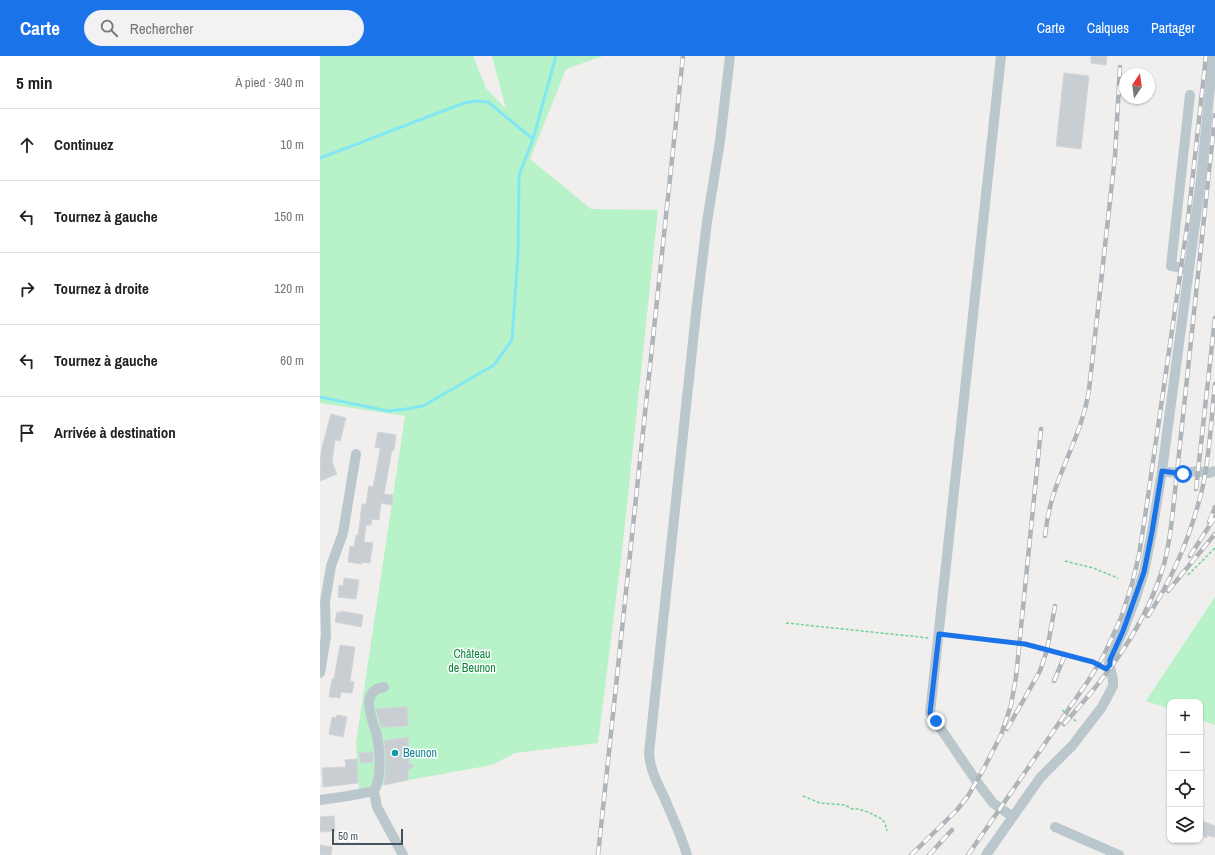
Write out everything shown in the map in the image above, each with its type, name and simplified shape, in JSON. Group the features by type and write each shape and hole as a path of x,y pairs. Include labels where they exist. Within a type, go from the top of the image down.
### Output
{"street":[{"path":"687,855 682,839 654,775 650,764 649,753 706,222 719,147 730,56"},
{"path":"1001,56 930,713 993,803 1013,816"},
{"path":"986,855 1040,778 1072,746 1102,707 1111,692 1113,680 1110,660 1123,631 1144,572 1162,471 1201,179 1213,56"},
{"path":"1189,269 1171,266 1190,95"},
{"path":"320,673 326,636 325,602 331,566 343,533 356,454"},
{"path":"1162,471 1183,474 1196,471 1209,473 1215,471"},
{"path":"384,687 378,688 373,692 370,700 369,712 377,737 379,771 377,786 374,791 377,807 403,855"},
{"path":"320,800 374,791"},
{"path":"1055,827 1118,855"}],"path":[{"path":"1188,575 1215,548"},
{"path":"1065,561 1093,568 1118,578"},
{"path":"786,623 1018,643 1093,662 1106,669 1110,665"},
{"path":"1062,710 1085,729"},
{"path":"802,796 820,803 845,805 852,809 858,809 873,814 886,823 887,831"}],"green space":[{"name":"Château de Beunon","path":"320,56 473,56 486,88 506,109 492,56 603,56 566,69 530,159 591,209 658,210 623,543 598,743 515,753 492,765 359,789 356,743 405,416 320,403"},
{"path":"1215,597 1215,725 1203,721 1203,699 1167,699 1167,708 1146,701"}],"building":[{"path":"1091,56 1107,56 1106,65 1091,63"},
{"path":"1064,73 1089,76 1081,149 1056,146"},
{"path":"331,414 346,418 340,441 335,440 332,462 337,474 320,481 320,460 322,447"},
{"path":"378,432 396,435 384,494 393,495 392,505 381,503 379,520 372,519 371,525 366,525 364,542 373,543 370,563 362,562 362,564 348,562 350,546 354,547 356,535 358,536 362,504 366,504 369,486 373,487 380,451 380,448 375,447"},
{"path":"344,578 359,580 356,599 338,597 339,585 343,586"},
{"path":"341,611 363,615 361,627 335,622 337,612 341,613"},
{"path":"340,645 355,647 350,681 354,682 352,693 341,692 340,698 329,697 332,679 334,679"},
{"path":"407,707 408,726 381,727 376,709"},
{"path":"337,715 347,717 343,737 329,734 332,717 336,718"},
{"name":"Beunon","path":"408,737 409,764 414,765 408,771 408,780 384,785 386,765 384,741"},
{"path":"373,752 373,762 360,763 359,753"},
{"path":"357,759 358,783 323,787 322,768 346,767 345,760"},
{"path":"334,816 335,831 320,832 320,817"},
{"path":"1203,821 1215,826 1215,837 1207,835 1207,838 1203,836"},
{"path":"320,845 332,847 331,855 320,855"}],"waterway":[{"path":"320,158 464,103 476,101 488,102 533,139 556,56"},
{"path":"320,397 388,411 423,406 494,365 512,340 518,254 519,175 533,139"}],"railway":[{"path":"598,855 683,56"},
{"path":"968,855 1103,657 1121,618 1132,584 1139,555 1146,510 1188,220 1206,56"},
{"path":"1045,536 1052,499 1079,428 1089,390 1115,156 1120,67"},
{"path":"1064,724 1110,669 1136,629 1156,587 1166,557 1173,510 1215,115"},
{"path":"1196,489 1215,318"},
{"path":"1148,616 1173,571 1187,539 1198,506 1207,464 1215,384"},
{"path":"981,774 1001,735 1011,705 1016,677 1041,429"},
{"path":"1209,522 1215,507"},
{"path":"1190,556 1215,517"},
{"path":"1168,591 1215,534"},
{"path":"1007,729 1040,671 1047,650 1055,606"},
{"path":"1054,681 1065,655"},
{"path":"911,855 957,810 968,796 983,770"},
{"path":"929,855 952,830"}],"place":[{"name":"Beunon","path":"395,753"}],"route":[{"path":"936,721 930,713 939,634 1025,644 1093,662 1106,669 1110,665 1109,663 1112,654 1123,631 1144,572 1162,471 1183,474"}]}
